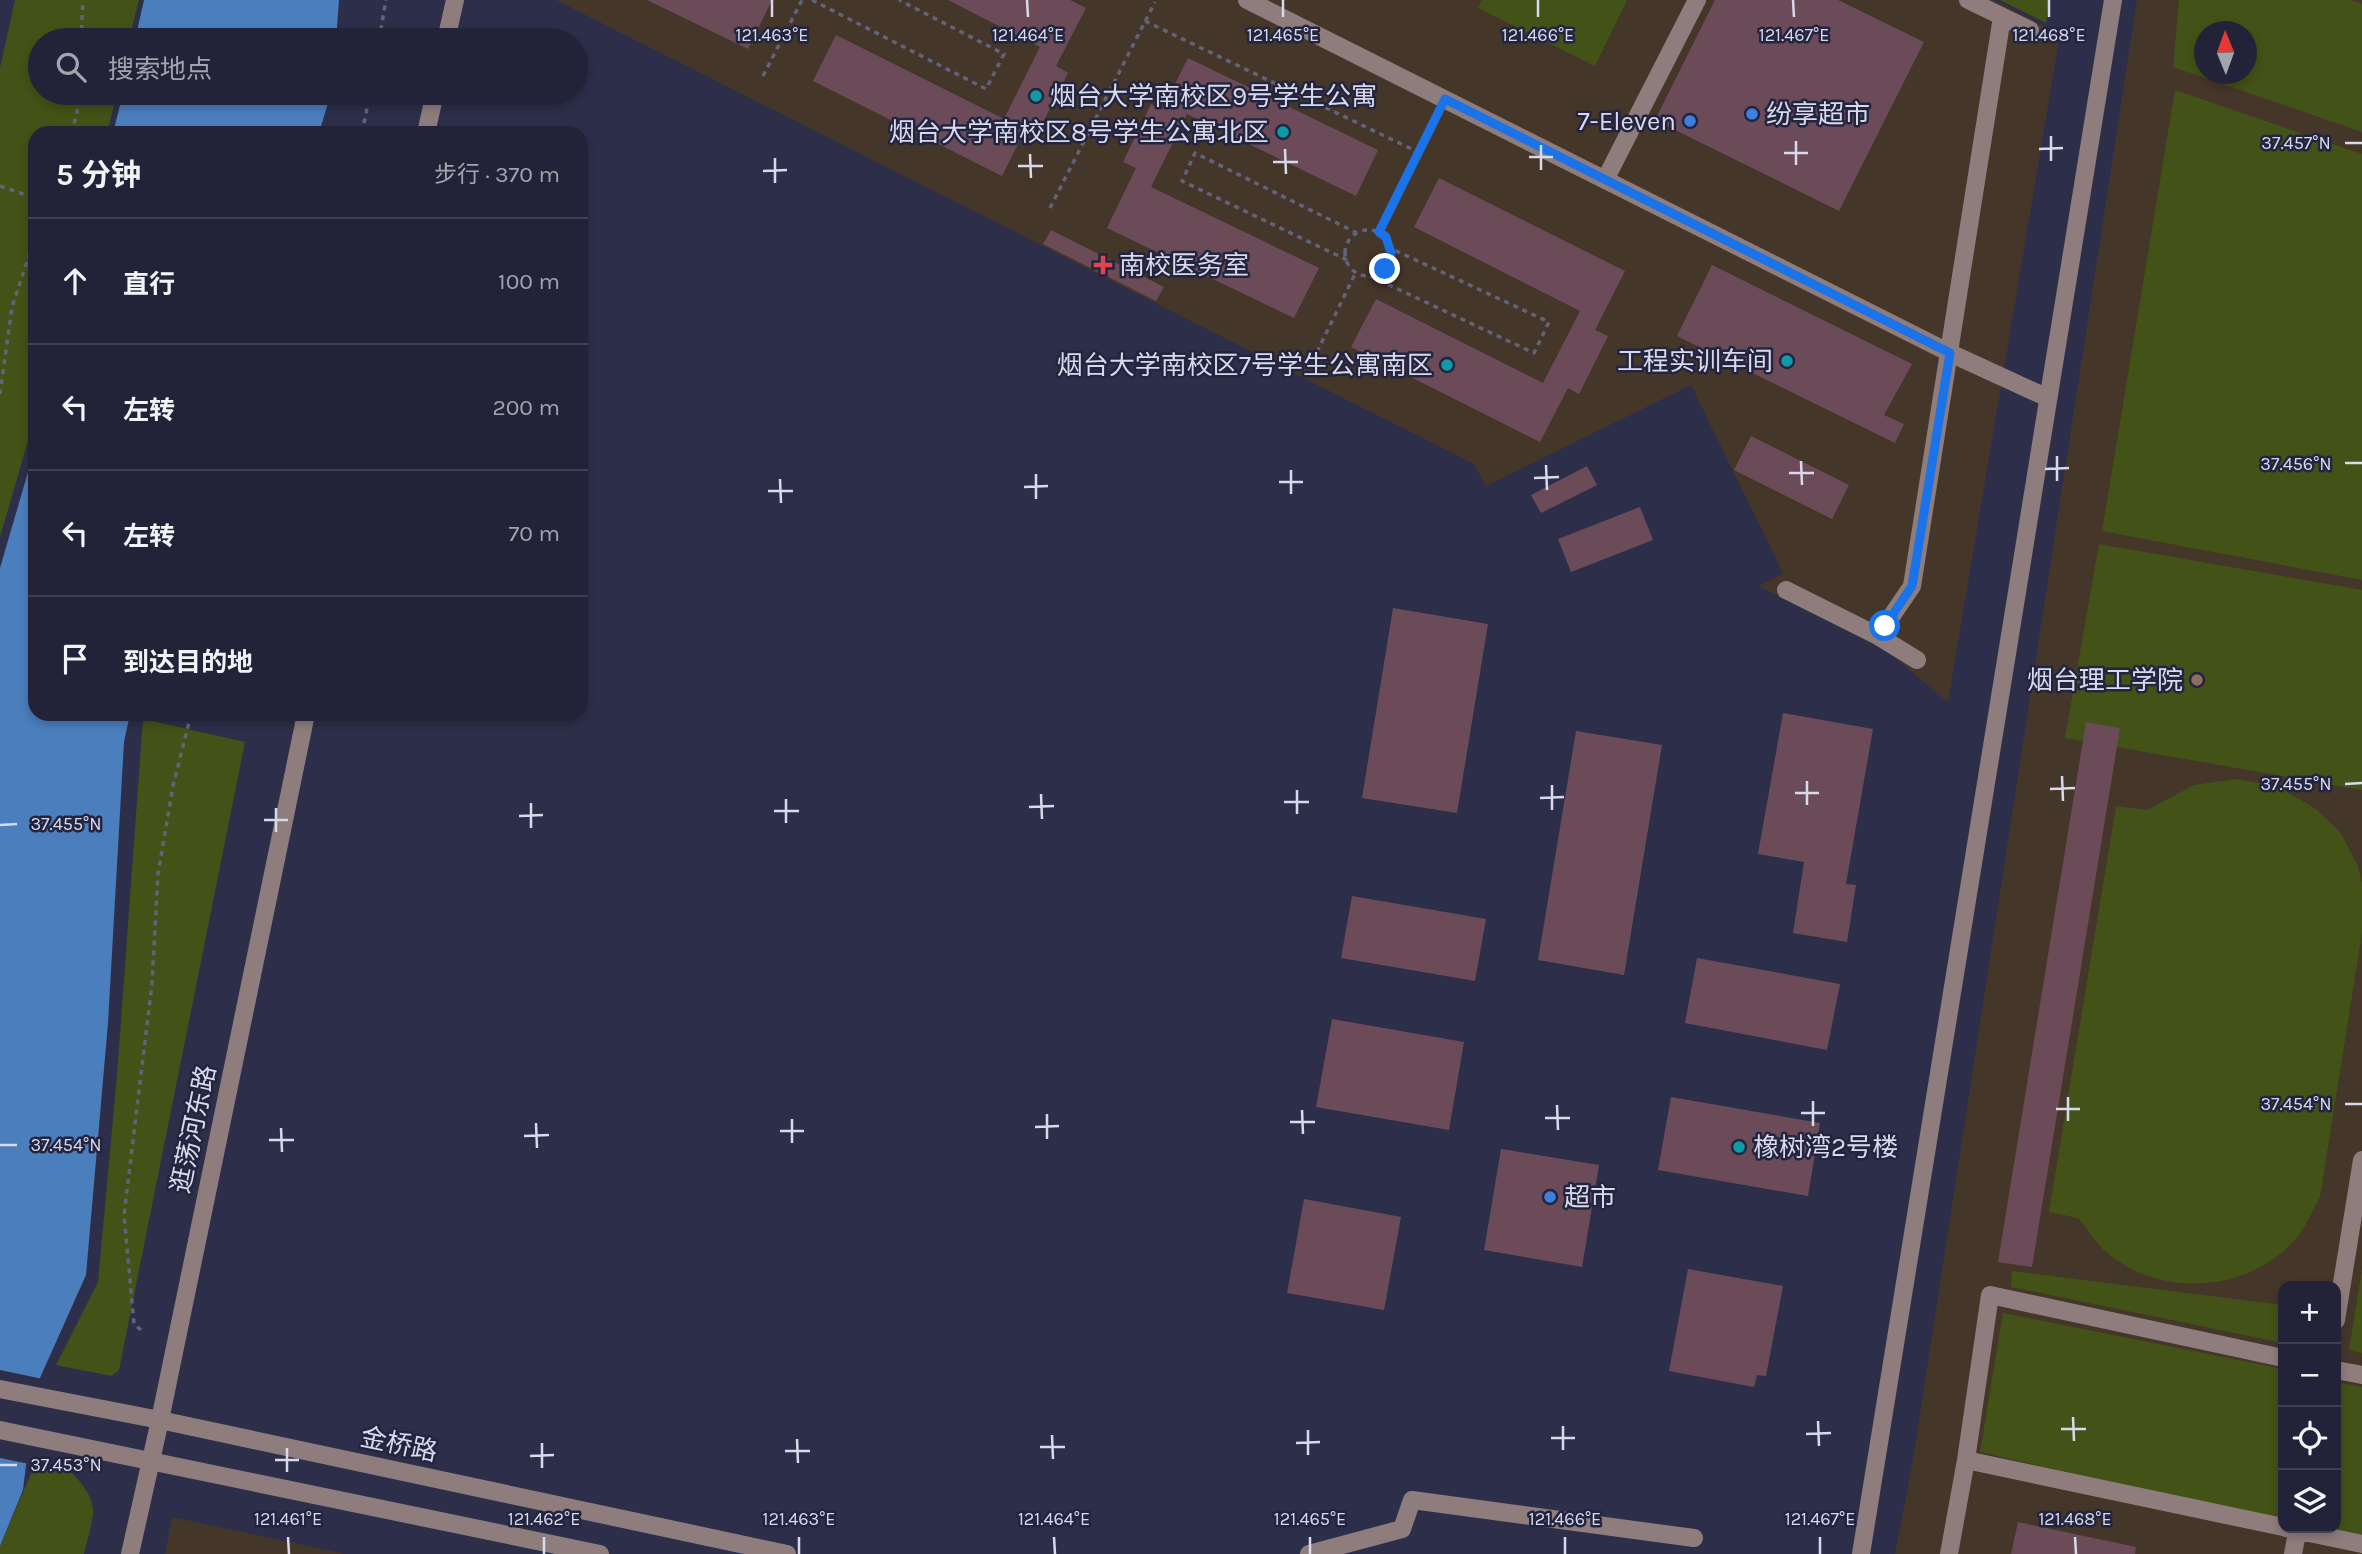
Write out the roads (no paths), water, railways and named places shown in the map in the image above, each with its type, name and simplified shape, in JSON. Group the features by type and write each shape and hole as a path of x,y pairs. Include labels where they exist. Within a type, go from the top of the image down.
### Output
{"street":[{"path":"449,28 455,0"},
{"path":"1247,0 1950,353 2048,398"},
{"path":"1605,180 1698,0"},
{"path":"1968,0 2030,30"},
{"path":"1861,1554 2113,0"},
{"path":"1878,636 1912,586 2002,17"},
{"path":"428,126 432,105"},
{"path":"1786,590 1878,636 1917,660"},
{"name":"逛荡河东路","path":"130,1554 305,721"},
{"path":"2341,1289 2362,1160"},
{"path":"1950,1554 1990,1295 2278,1357"},
{"path":"2341,1371 2362,1375"},
{"name":"金桥路","path":"0,1389 160,1420 787,1554"},
{"path":"0,1430 600,1554"},
{"path":"1966,1460 2278,1526"},
{"path":"1309,1554 1402,1529 1412,1500 1694,1538"},
{"path":"2293,1554 2297,1533"},
{"path":"2312,1533 2362,1544"}],"water":[{"path":"144,0 339,0 337,28 138,28"},
{"path":"120,105 327,105 321,126 115,126"},
{"path":"28,472 28,721 128,721 124,742 108,1023 86,1275 35,1389 23,1490 0,1546 0,568"}],"place":[{"name":"烟台大学南校区9号学生公寓","path":"1036,96"},
{"name":"纷享超市","path":"1752,114"},
{"name":"7-Eleven","path":"1690,121"},
{"name":"烟台大学南校区8号学生公寓北区","path":"1283,132"},
{"name":"南校医务室","path":"1103,265"},
{"name":"工程实训车间","path":"1787,361"},
{"name":"烟台大学南校区7号学生公寓南区","path":"1447,365"},
{"name":"烟台理工学院","path":"2197,680"},
{"name":"橡树湾2号楼","path":"1739,1147"},
{"name":"超市","path":"1550,1197"}]}
